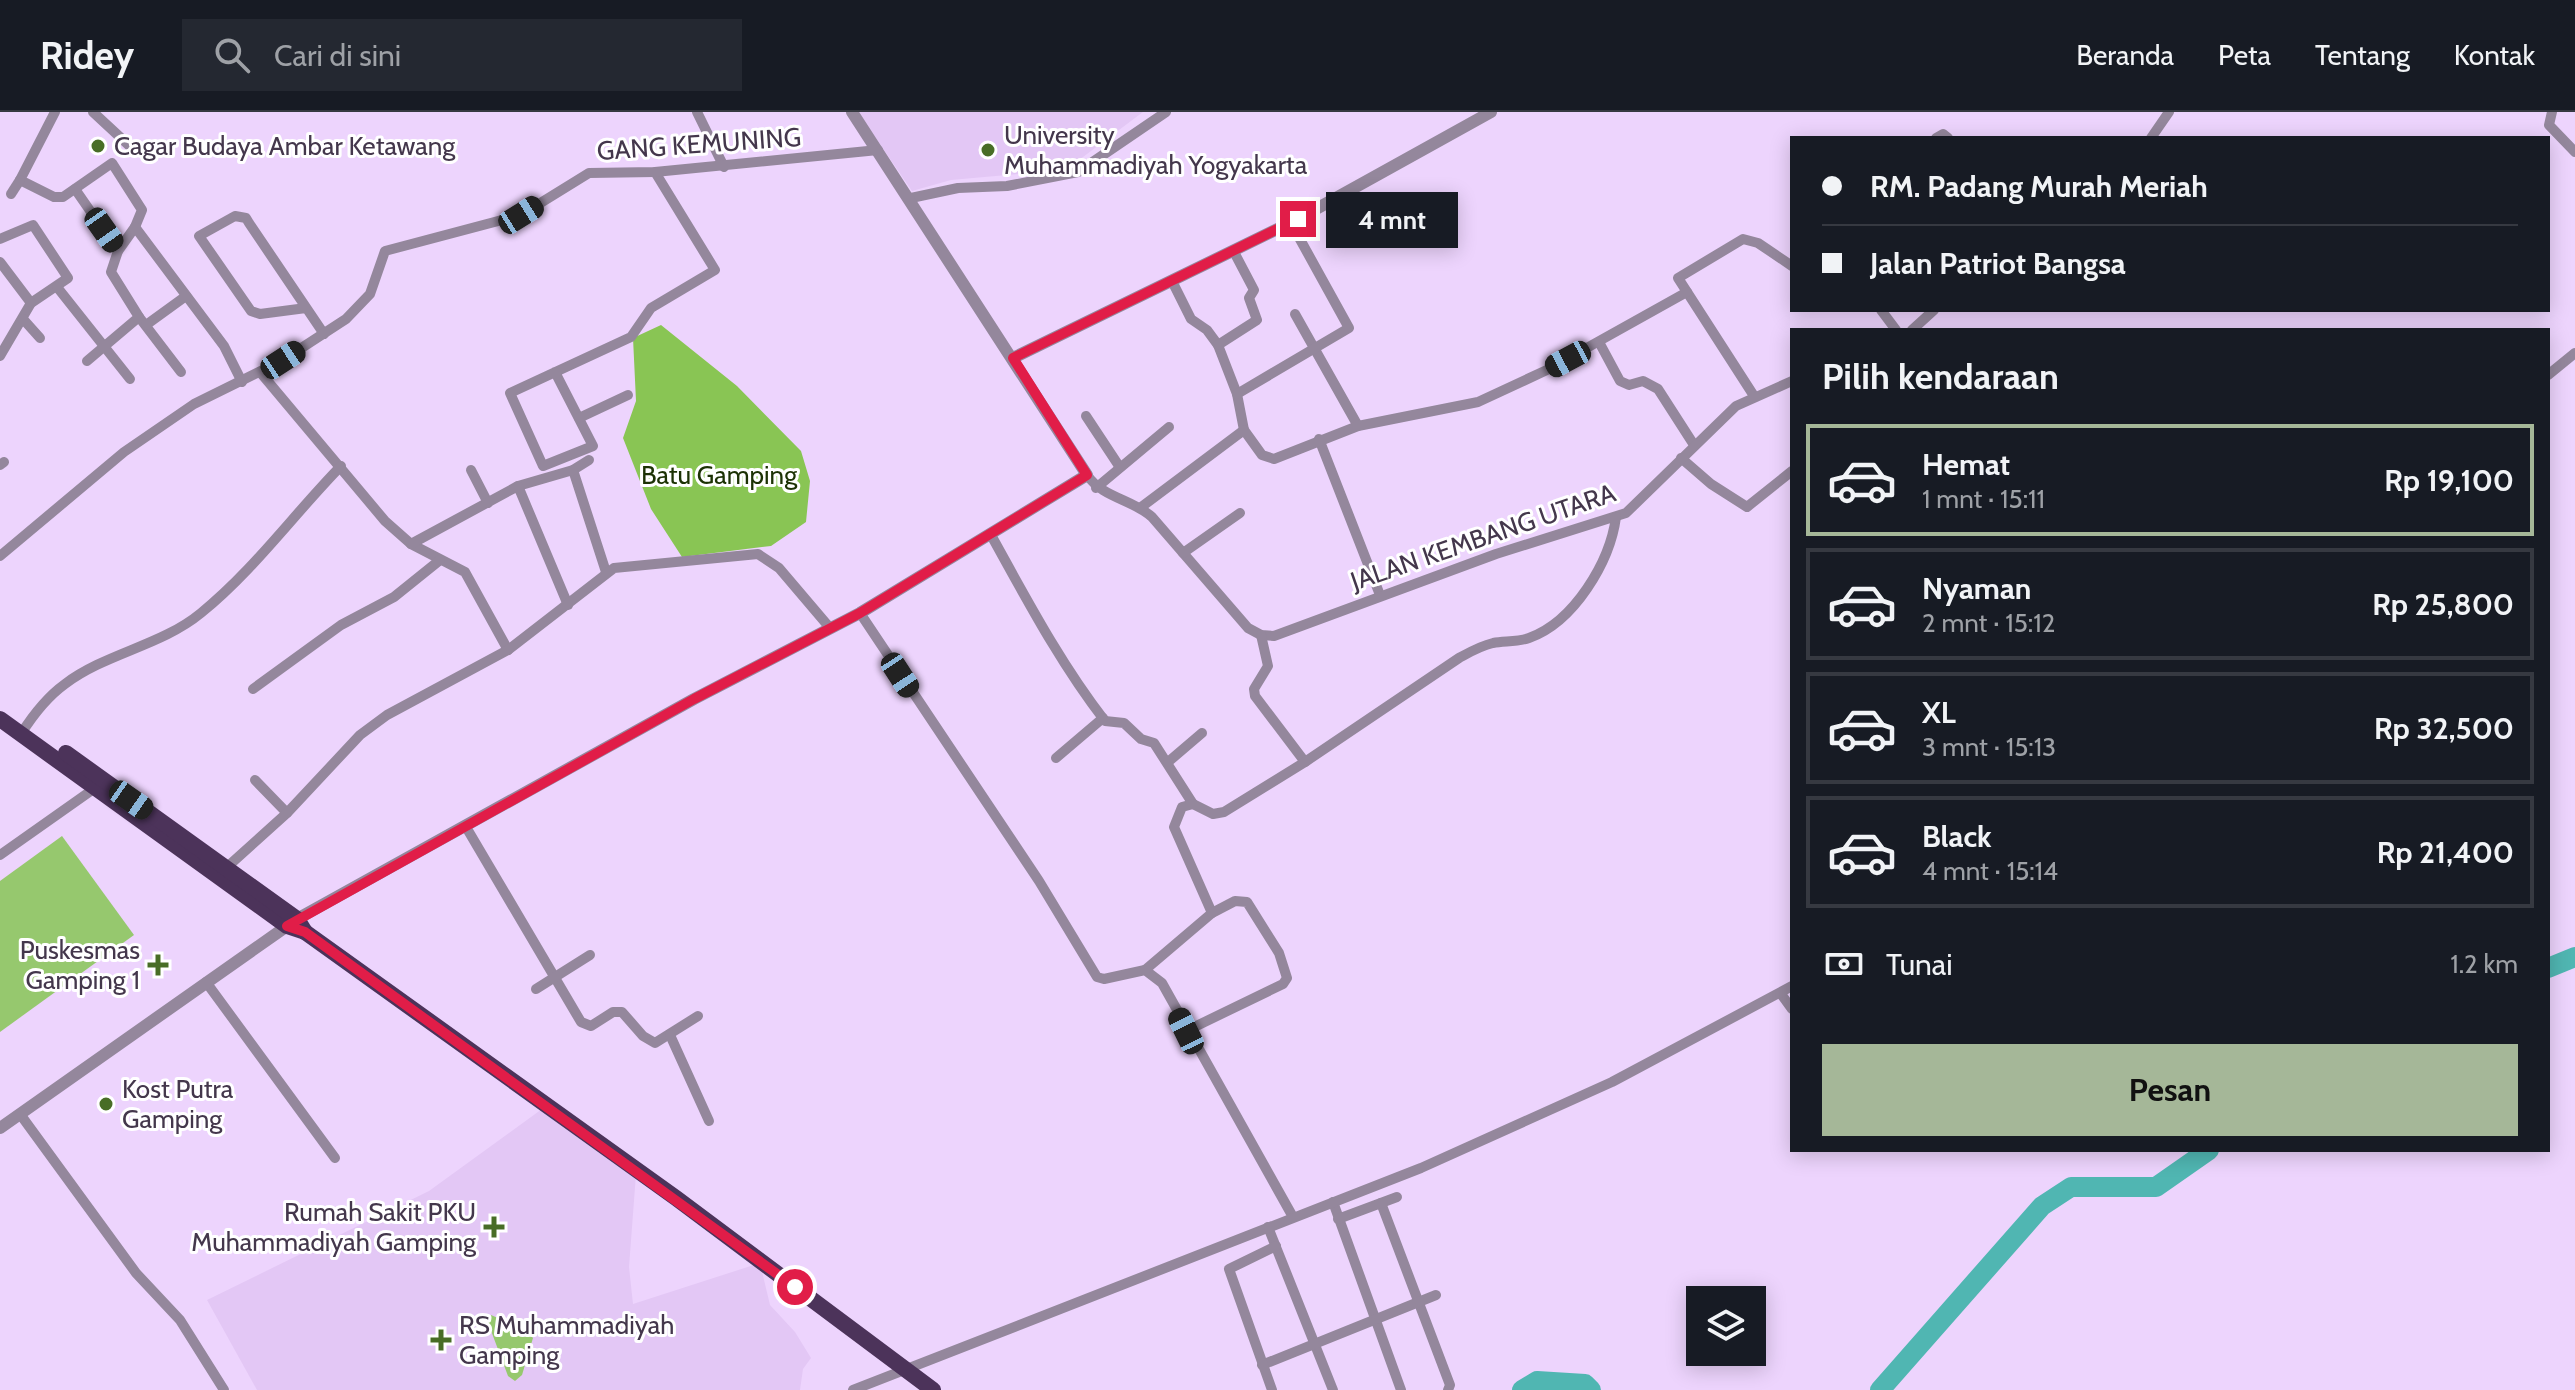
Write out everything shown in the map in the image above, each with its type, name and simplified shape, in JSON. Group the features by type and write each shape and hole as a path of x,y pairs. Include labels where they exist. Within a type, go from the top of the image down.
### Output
{"highway":[{"path":"0,706 24,730 95,788 296,926 676,1198 933,1390"},
{"path":"0,719 24,730 226,868 296,926"}],"street":[{"path":"11,194 55,112"},
{"path":"93,112 135,151"},
{"path":"697,112 724,167"},
{"path":"852,112 911,198 1096,488 1140,508 1248,628 1261,635 1268,666 1254,689 1255,696 1305,762"},
{"path":"911,198 958,188 1007,186 1078,172 1166,112"},
{"path":"1013,358 1173,283 1291,223 1491,112"},
{"path":"2152,136 2169,112"},
{"path":"2552,112 2549,125 2575,152"},
{"name":"GANG KEMUNING","path":"0,556 124,452 194,404 260,372 346,319 370,294 385,251 521,215 589,173 724,167 878,150"},
{"path":"20,180 60,198 109,163 115,164 142,210 112,264 112,276 181,372"},
{"path":"555,372 593,446 543,466 510,393 555,372 631,337 651,308 715,270 655,172"},
{"path":"75,189 118,251"},
{"path":"306,308 260,314 251,311 199,236 235,216 246,218 324,334"},
{"path":"1237,394 1344,333 1348,325 1291,223"},
{"path":"0,239 28,226 36,228 68,275 66,281 31,303 0,356"},
{"path":"135,227 224,346 242,382"},
{"path":"1754,396 1678,278 1743,239 1758,243 1790,265"},
{"path":"1218,345 1257,320 1249,296 1254,290 1234,252"},
{"path":"0,262 31,303"},
{"path":"1173,283 1191,319 1207,330 1218,345 1237,394 1244,430 1262,455 1270,459 1358,426 1463,407 1517,385 1687,292"},
{"path":"57,287 130,379"},
{"path":"87,361 104,344 186,296"},
{"path":"1914,328 1932,312"},
{"path":"1295,314 1358,426"},
{"path":"23,319 40,338"},
{"path":"1599,342 1620,381 1629,385 1643,381 1656,386 1694,445"},
{"path":"2550,373 2575,353"},
{"path":"260,372 385,521 411,544 465,572 508,650"},
{"name":"JALAN KEMBANG UTARA","path":"1261,635 1281,634 1496,554 1616,517 1635,507 1736,406 1790,382"},
{"path":"579,418 628,395"},
{"path":"1086,416 1119,466"},
{"path":"1096,488 1169,427"},
{"path":"1140,508 1244,430"},
{"path":"1319,439 1380,595"},
{"path":"1681,458 1720,491 1747,507 1790,473"},
{"path":"411,544 518,486 573,470 589,460"},
{"path":"24,730 50,697 77,676 176,631 201,614 244,573 341,466"},
{"path":"471,470 488,503"},
{"path":"573,470 606,572"},
{"path":"0,1128 206,982 296,926 694,699 860,613 1087,475"},
{"path":"518,486 568,605"},
{"path":"1183,553 1240,513"},
{"path":"991,535 1047,634 1103,718 1110,723 1124,723 1143,740 1152,741 1193,804 1213,814 1224,812 1305,762 1459,658 1484,645 1532,637 1558,618 1576,603 1589,584 1616,517"},
{"path":"226,868 287,813 360,735 387,715 508,650 606,572 623,565 758,554 779,568 830,628"},
{"path":"253,689 341,625 394,597 440,560"},
{"path":"860,613 1039,881 1097,977 1104,979 1145,970 1212,913 1235,901 1247,902 1279,953 1287,978 1283,984 1186,1031"},
{"path":"1056,758 1103,718"},
{"path":"1168,762 1202,733"},
{"path":"255,780 287,813"},
{"path":"0,855 95,788"},
{"path":"1193,804 1180,811 1174,827 1212,913"},
{"path":"466,827 553,978 586,1025 596,1024 618,1011 626,1014 652,1043 698,1016"},
{"path":"536,989 590,955"},
{"path":"1145,970 1162,983 1186,1031 1293,1217"},
{"path":"206,982 335,1158"},
{"path":"853,1390 1421,1168 1566,1104 1790,987"},
{"path":"1781,994 1790,1006"},
{"path":"670,1035 709,1121"},
{"path":"20,1114 136,1273 180,1320 224,1390"},
{"path":"1338,1219 1397,1197"},
{"path":"1333,1202 1401,1390"},
{"path":"1381,1203 1450,1385 1448,1390"},
{"path":"1268,1227 1333,1390"},
{"path":"1272,1390 1229,1269 1276,1246"},
{"path":"1262,1365 1436,1295"}],"shaded area":[{"name":"University Muhammadiyah Yogyakarta","path":"858,112 1143,112 1075,163 1040,172 951,180 912,191"},
{"name":"Rumah Sakit PKU Muhammadiyah Gamping","path":"542,1109 636,1174 629,1267 633,1304 760,1263 770,1305 795,1332 811,1358 803,1369 800,1390 257,1390 207,1300 429,1191"}],"green space":[{"name":"Batu Gamping","path":"661,325 737,386 801,451 810,481 806,522 771,546 682,557 651,509 623,438 636,401 633,338"},
{"path":"62,836 134,935 0,1032 0,881"},
{"path":"491,1315 526,1330 533,1338 522,1375 515,1381 508,1376 487,1320"}],"waterway":[{"path":"2550,967 2575,957"},
{"path":"1880,1390 2042,1206 2071,1187 2156,1187 2206,1152"},
{"path":"1522,1390 1537,1381 1585,1384 1591,1390"}],"place":[{"name":"Cagar Budaya Ambar Ketawang","path":"98,146"},
{"name":"University Muhammadiyah Yogyakarta","path":"988,150"},
{"name":"Puskesmas Gamping 1","path":"158,965"},
{"name":"Kost Putra Gamping","path":"106,1104"},
{"name":"Rumah Sakit PKU Muhammadiyah Gamping","path":"494,1227"},
{"name":"RS Muhammadiyah Gamping","path":"441,1340"}],"route":[{"path":"795,1287 305,932 287,926 335,896 466,827 694,699 860,613 1087,475 1013,358 1173,283 1298,219"}]}
